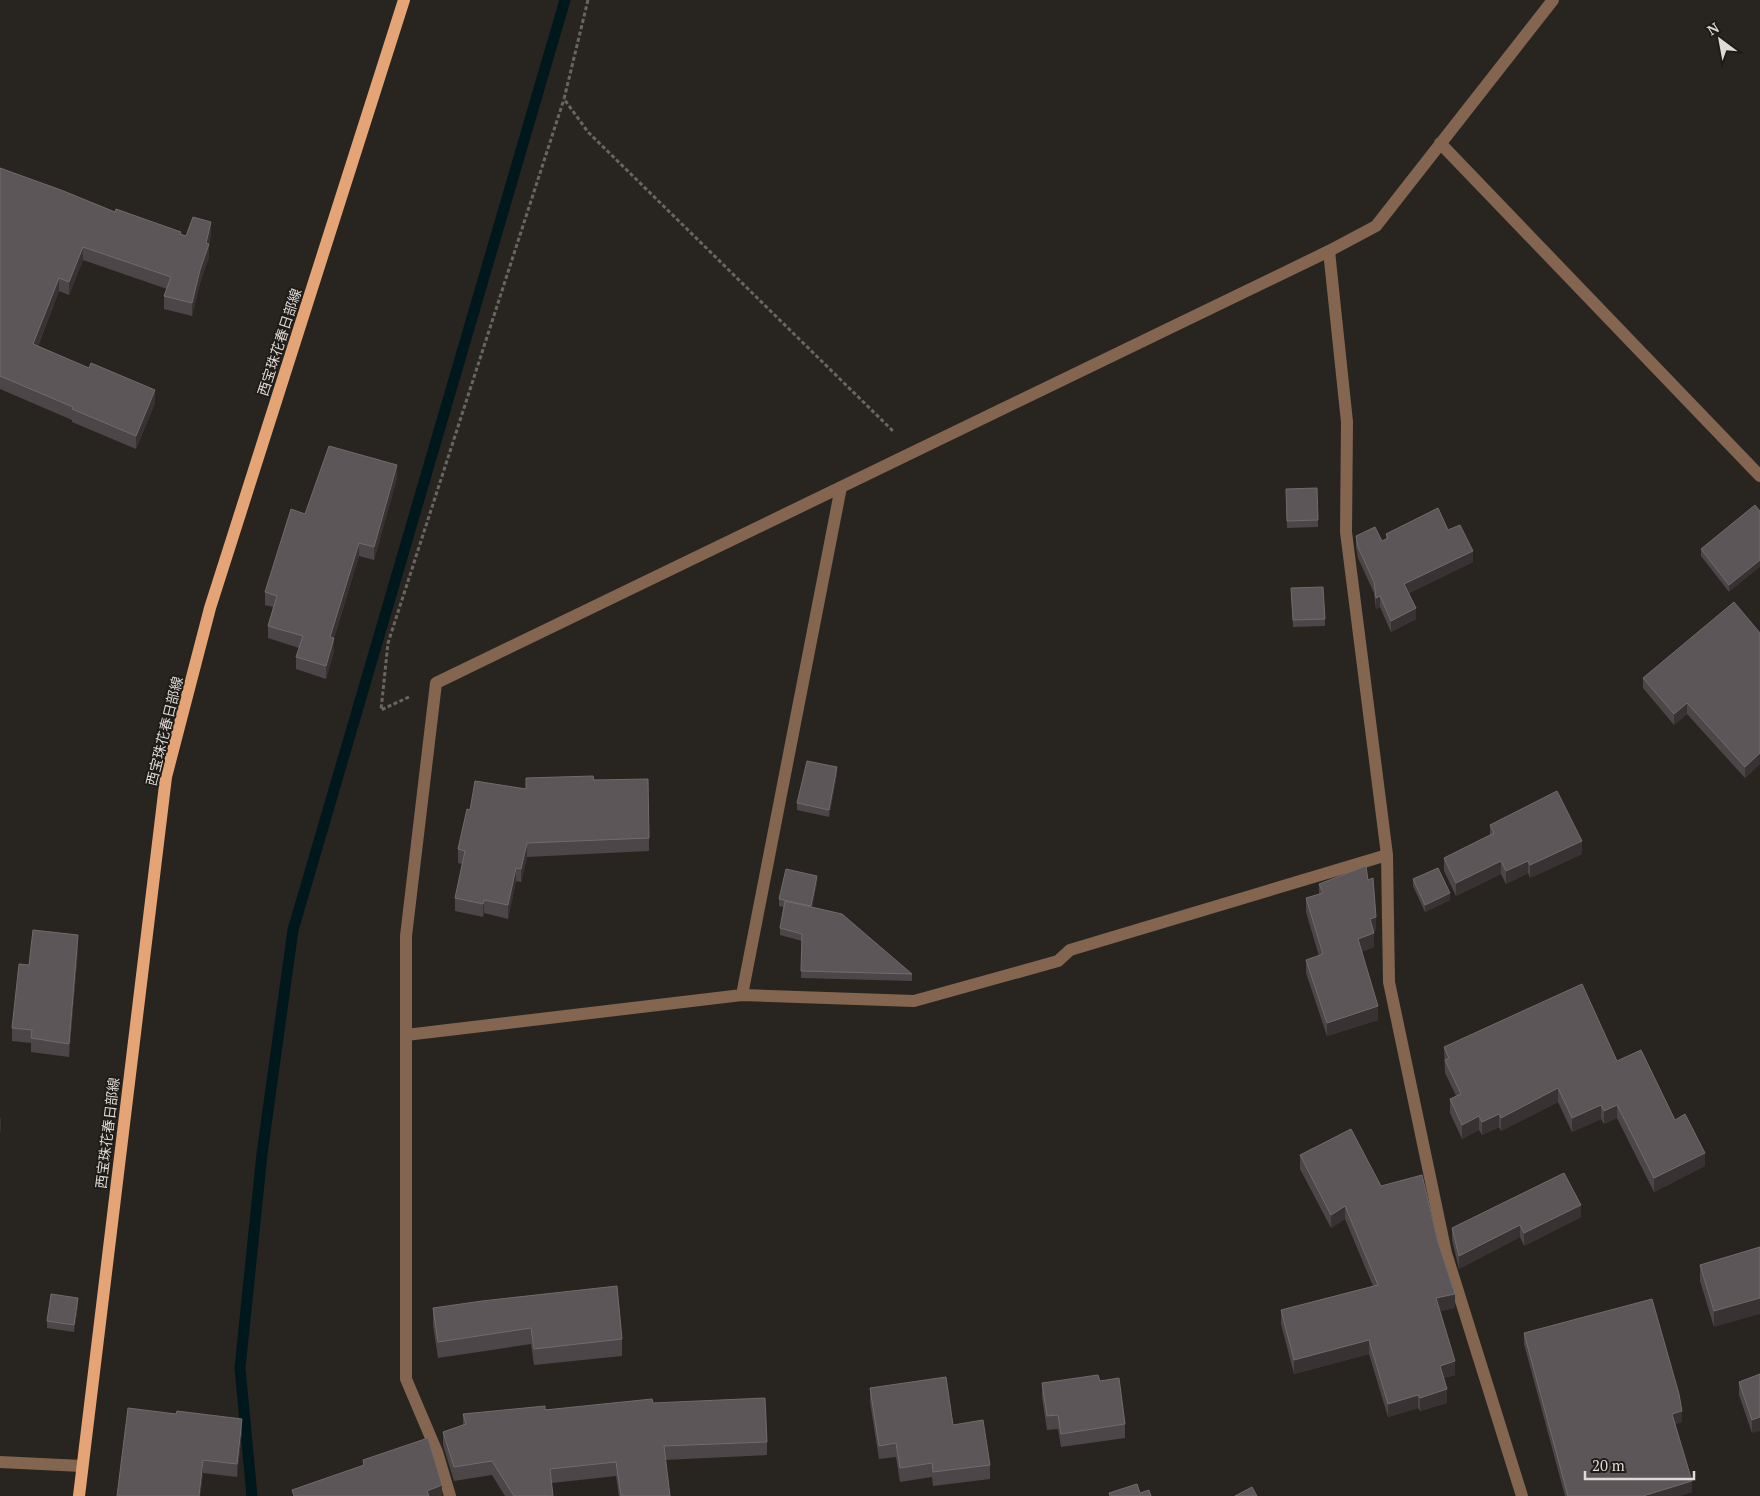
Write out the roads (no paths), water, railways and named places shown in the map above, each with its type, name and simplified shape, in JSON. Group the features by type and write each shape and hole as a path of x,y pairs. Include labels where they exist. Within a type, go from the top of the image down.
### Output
{"main road":[{"name":"西宝珠花春日部線","path":"79,1496 166,777 210,608 404,0"}],"street":[{"path":"450,1496 437,1452 406,1379 406,936 436,683 1329,251 1376,226 1553,0"},
{"path":"1440,143 1760,476"},
{"path":"1329,251 1347,422 1346,532 1387,855 1389,982 1446,1253 1522,1496"},
{"path":"742,995 841,487"},
{"path":"406,1035 742,995 914,1001 1058,961 1070,950 1387,855"},
{"path":"0,1462 82,1466"}],"waterway":[{"path":"252,1496 240,1368 262,1154 293,930 565,0"}]}
